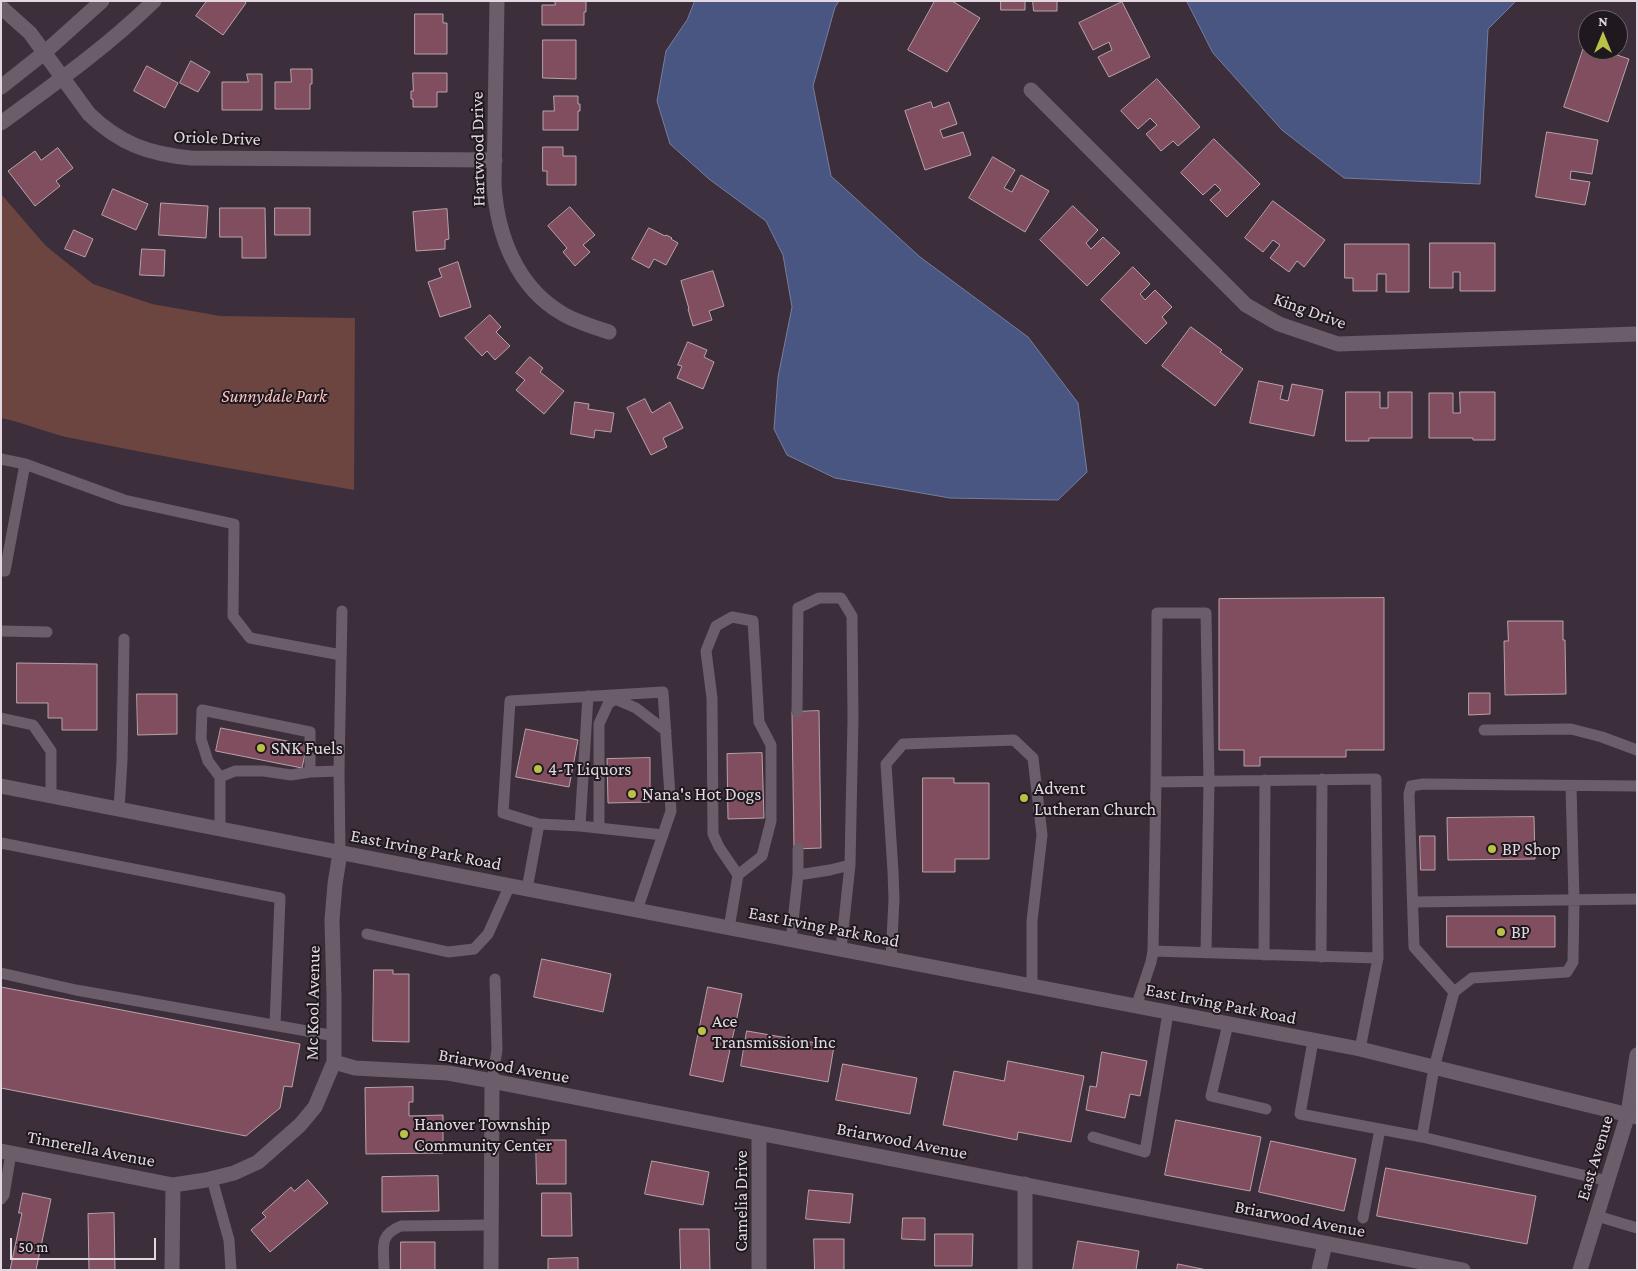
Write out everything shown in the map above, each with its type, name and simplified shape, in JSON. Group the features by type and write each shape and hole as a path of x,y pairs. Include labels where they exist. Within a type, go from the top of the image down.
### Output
{"street":[{"path":"1,87 44,53 102,1"},
{"path":"1,124 62,78 154,1"},
{"name":"Hartwood Drive","path":"497,1 495,197 505,243 522,274 542,298 562,313 580,322 609,332"},
{"name":"Oriole Drive","path":"1,7 30,33 62,78 100,124 132,144 160,154 191,158 495,160"},
{"name":"King Drive","path":"1031,90 1246,305 1279,324 1338,344 1637,334"},
{"name":"East Irving Park Road","path":"1,786 1360,1049 1633,1115"},
{"name":"Mc Kool Avenue","path":"173,1185 212,1179 234,1173 258,1162 300,1126 315,1107 334,1062 332,920 340,853"},
{"name":"East Avenue","path":"1580,1270 1608,1181 1633,1115 1637,1055"},
{"name":"Briarwood Avenue","path":"334,1062 355,1068 448,1074 492,1081 1462,1270"},
{"path":"491,1270 492,1081"},
{"name":"Camelia Drive","path":"759,1133 759,1270"},
{"name":"Tinnerella Avenue","path":"6,1152 173,1185"},
{"path":"1025,1184 1025,1270"},
{"path":"172,1270 173,1185"},
{"path":"1319,1270 1325,1244"}],"lane":[{"path":"1,459 25,464 124,500 234,524 233,616 250,638 341,655"},
{"path":"1,571 5,571 25,464"},
{"path":"797,712 798,608 819,598 841,598 852,616 850,865 841,949"},
{"path":"340,853 339,771 342,611"},
{"path":"1136,1007 1153,951 1157,613 1206,613 1209,781 1206,953"},
{"path":"729,928 738,875 762,856 771,821 771,745 759,722 753,621 732,618 716,626 706,651 712,698 713,834 719,847 738,875"},
{"path":"1,631 47,632"},
{"path":"119,809 122,761 124,639"},
{"path":"637,910 663,835 671,811 663,692 510,701 503,813 539,824 580,826 663,835"},
{"path":"580,826 588,696"},
{"path":"599,828 599,724 608,704 615,699 636,708 666,731"},
{"path":"220,829 220,777 208,761 201,739 202,710 310,732 310,772"},
{"path":"1,718 33,725 51,751 51,796"},
{"path":"1484,730 1571,729 1602,737 1637,750"},
{"path":"891,959 894,871 886,764 903,744 1014,740 1033,758 1042,835 1032,920 1032,986"},
{"path":"220,777 235,771 264,771 290,775 339,771"},
{"path":"1321,957 1322,779"},
{"path":"1156,782 1376,779 1378,958 1360,1049"},
{"path":"1264,955 1265,780"},
{"path":"1454,992 1414,947 1409,794 1411,786 1423,784 1637,786"},
{"path":"1422,1137 1434,1068 1454,992 1472,978 1567,972 1573,962 1574,900 1571,786"},
{"path":"527,889 539,824"},
{"path":"1,843 280,898 275,1025"},
{"path":"791,940 798,875 798,849"},
{"path":"798,875 850,865"},
{"path":"367,934 448,952 474,949 488,934 510,886"},
{"path":"1413,902 1637,899"},
{"path":"1153,951 1378,958"},
{"path":"1,973 76,990 335,1036"},
{"path":"492,1081 497,1050 496,979"},
{"path":"1092,1137 1145,1152 1168,1013"},
{"path":"1228,1024 1211,1096 1266,1109"},
{"path":"1314,1041 1300,1114 1422,1137 1608,1181"},
{"path":"1363,1218 1380,1129"},
{"path":"1,1199 4,1195 6,1152"},
{"path":"212,1179 230,1240 231,1270"},
{"path":"1597,1216 1637,1228"},
{"path":"384,1270 384,1238 391,1230 401,1226 491,1225"}],"green space":[{"name":"Sunnydale Park","path":"1,194 46,246 93,284 152,304 220,316 355,318 354,490 71,438 1,418"}],"water":[{"path":"695,1 839,1 835,7 813,86 831,176 920,257 1028,337 1078,403 1087,472 1058,500 950,498 835,478 787,455 774,429 778,377 792,307 783,255 766,221 709,179 670,144 657,101 666,51 687,20"},
{"path":"1187,1 1516,1 1488,29 1480,184 1344,178 1282,130 1213,53"}],"building":[{"path":"207,1 244,1 246,3 223,35 196,16"},
{"path":"555,1 586,1 584,25 542,25 542,5 555,5"},
{"path":"935,1 952,1 980,18 947,72 908,50"},
{"path":"1001,1 1025,1 1025,10 1001,10"},
{"path":"1033,1 1057,1 1057,11 1034,11"},
{"path":"1122,2 1150,57 1109,77 1098,57 1112,50 1109,42 1093,50 1079,23"},
{"path":"415,14 443,14 443,23 447,23 447,54 415,54"},
{"path":"543,40 576,40 576,79 543,78"},
{"path":"1629,59 1608,122 1564,107 1580,60"},
{"path":"191,61 210,72 198,92 180,83"},
{"path":"147,66 178,83 165,108 134,91"},
{"path":"291,69 312,69 310,109 275,109 275,82 291,82"},
{"path":"413,73 447,73 447,92 437,92 437,107 413,107 411,91 413,91"},
{"path":"247,74 262,74 262,110 222,110 222,82 248,82"},
{"path":"1157,79 1200,127 1178,146 1173,141 1161,151 1146,134 1157,125 1150,118 1138,129 1121,111"},
{"path":"554,96 578,96 580,111 578,111 578,130 543,130 543,111 554,111"},
{"path":"931,102 933,108 949,102 957,124 940,130 943,138 963,132 971,155 925,170 905,111"},
{"path":"1547,132 1598,140 1592,174 1571,171 1570,179 1590,182 1585,205 1536,197"},
{"path":"1214,139 1260,184 1227,217 1210,200 1221,190 1215,184 1203,195 1181,173"},
{"path":"543,147 563,147 563,156 576,156 576,185 547,185 547,171 543,171"},
{"path":"58,148 73,168 56,181 60,186 35,206 8,171 35,151 41,160"},
{"path":"993,157 1015,170 1004,188 1012,192 1021,175 1049,191 1025,232 969,198"},
{"path":"113,189 148,204 136,230 102,215"},
{"path":"1273,201 1325,240 1304,267 1297,261 1289,272 1270,258 1280,245 1273,240 1263,252 1245,238"},
{"path":"161,203 208,206 206,238 159,235"},
{"path":"1073,206 1098,230 1086,243 1091,249 1103,237 1120,253 1087,286 1040,240"},
{"path":"570,207 595,235 583,245 590,252 575,266 563,252 567,248 548,226"},
{"path":"220,208 265,208 266,258 242,258 242,237 220,237"},
{"path":"275,208 310,208 310,235 275,235"},
{"path":"447,209 449,239 445,240 445,249 416,251 413,212"},
{"path":"649,228 672,238 678,243 666,265 654,259 649,268 632,259"},
{"path":"74,230 93,239 85,257 65,249"},
{"path":"1430,243 1495,243 1495,291 1460,291 1460,272 1453,272 1453,288 1430,288"},
{"path":"1345,244 1409,244 1409,292 1386,292 1386,274 1377,274 1377,291 1353,291 1353,278 1345,278"},
{"path":"142,249 165,250 164,276 140,275"},
{"path":"458,262 471,307 440,317 428,282 442,277 439,269"},
{"path":"1133,267 1150,284 1140,294 1145,300 1155,290 1172,307 1162,317 1167,323 1146,344 1101,300"},
{"path":"713,271 724,306 709,311 712,320 693,326 681,281"},
{"path":"490,315 501,327 496,332 510,346 495,360 487,351 482,356 465,338"},
{"path":"1191,327 1222,350 1220,352 1243,369 1215,406 1162,366"},
{"path":"688,342 707,350 704,357 714,362 703,389 677,378 682,366 678,365"},
{"path":"530,357 543,368 540,372 564,391 544,414 516,390 525,380 516,373"},
{"path":"1259,381 1283,386 1280,399 1288,401 1292,384 1323,390 1314,436 1250,423"},
{"path":"1346,392 1380,392 1380,408 1388,408 1388,392 1412,392 1412,438 1369,438 1369,441 1346,441"},
{"path":"1460,392 1495,392 1495,440 1429,438 1429,393 1453,393 1453,413 1460,413"},
{"path":"645,399 652,413 670,402 683,428 663,438 667,447 651,455 627,408"},
{"path":"575,402 589,404 588,409 614,413 611,432 595,430 594,438 571,434"},
{"path":"1384,598 1384,750 1346,750 1346,757 1260,757 1260,766 1244,766 1244,750 1219,750 1219,599"},
{"path":"1508,621 1563,621 1566,694 1505,695 1504,641 1508,641"},
{"path":"17,663 97,664 97,730 62,730 62,718 48,718 48,703 17,703"},
{"path":"1469,693 1490,693 1490,714 1469,715"},
{"path":"137,694 177,694 177,734 138,735"},
{"path":"819,711 821,848 794,849 792,712"},
{"name":"SNK Fuels","path":"221,728 307,745 302,768 216,751"},
{"path":"526,729 578,740 569,787 516,777"},
{"path":"762,753 764,818 728,819 727,754"},
{"path":"650,758 650,802 608,803 607,759"},
{"path":"923,778 954,778 954,783 989,783 989,859 955,859 955,872 923,872"},
{"path":"1534,817 1535,859 1448,860 1447,818"},
{"path":"1420,836 1435,836 1435,870 1421,870"},
{"name":"BP","path":"1447,916 1555,916 1555,947 1447,947"},
{"path":"542,959 611,974 603,1012 534,997"},
{"path":"374,970 393,970 393,974 409,974 409,1042 373,1041"},
{"path":"1,987 300,1044 292,1087 284,1086 280,1108 246,1136 1,1088"},
{"path":"708,987 742,994 723,1082 690,1075"},
{"path":"747,1031 834,1046 828,1082 741,1066"},
{"path":"1102,1052 1147,1061 1140,1096 1130,1094 1125,1118 1086,1110 1090,1086 1096,1087"},
{"path":"1008,1061 1084,1076 1071,1142 1018,1132 1017,1140 943,1125 954,1071 1004,1081"},
{"path":"843,1064 917,1078 910,1114 836,1100"},
{"name":"Hanover Township Community Center","path":"413,1087 413,1102 409,1102 409,1116 443,1115 443,1153 366,1154 365,1088"},
{"path":"1176,1120 1261,1137 1250,1191 1165,1175"},
{"path":"536,1140 566,1140 566,1184 537,1184"},
{"path":"1271,1141 1356,1159 1344,1211 1259,1192"},
{"path":"652,1161 709,1172 703,1205 645,1194"},
{"path":"1386,1168 1536,1196 1527,1244 1377,1216"},
{"path":"438,1176 439,1211 382,1212 382,1177"},
{"path":"308,1180 328,1203 270,1252 251,1230 266,1217 262,1213 291,1187 294,1191"},
{"path":"809,1190 853,1194 850,1223 806,1219"},
{"path":"23,1193 51,1199 36,1270 10,1270 22,1213 19,1213"},
{"path":"542,1193 571,1193 572,1236 542,1236"},
{"path":"114,1213 115,1270 89,1270 88,1214"},
{"path":"903,1218 925,1218 925,1240 902,1239"},
{"path":"680,1229 709,1229 710,1270 681,1270"},
{"path":"935,1234 973,1234 972,1266 935,1266"},
{"path":"814,1239 844,1239 844,1270 815,1270"},
{"path":"1078,1241 1139,1251 1136,1270 1073,1270"},
{"path":"401,1242 435,1242 435,1270 401,1270"},
{"path":"578,1258 578,1270 548,1270 548,1259"},
{"path":"1178,1264 1207,1270 1177,1270"}],"place":[{"name":"SNK Fuels","path":"261,748"},
{"name":"4-T Liquors","path":"538,769"},
{"name":"Nana's Hot Dogs","path":"632,794"},
{"name":"Advent Lutheran Church","path":"1024,798"},
{"name":"BP Shop","path":"1492,849"},
{"name":"BP","path":"1501,932"},
{"name":"Ace Transmission Inc","path":"702,1031"},
{"name":"Hanover Township Community Center","path":"404,1134"}]}
